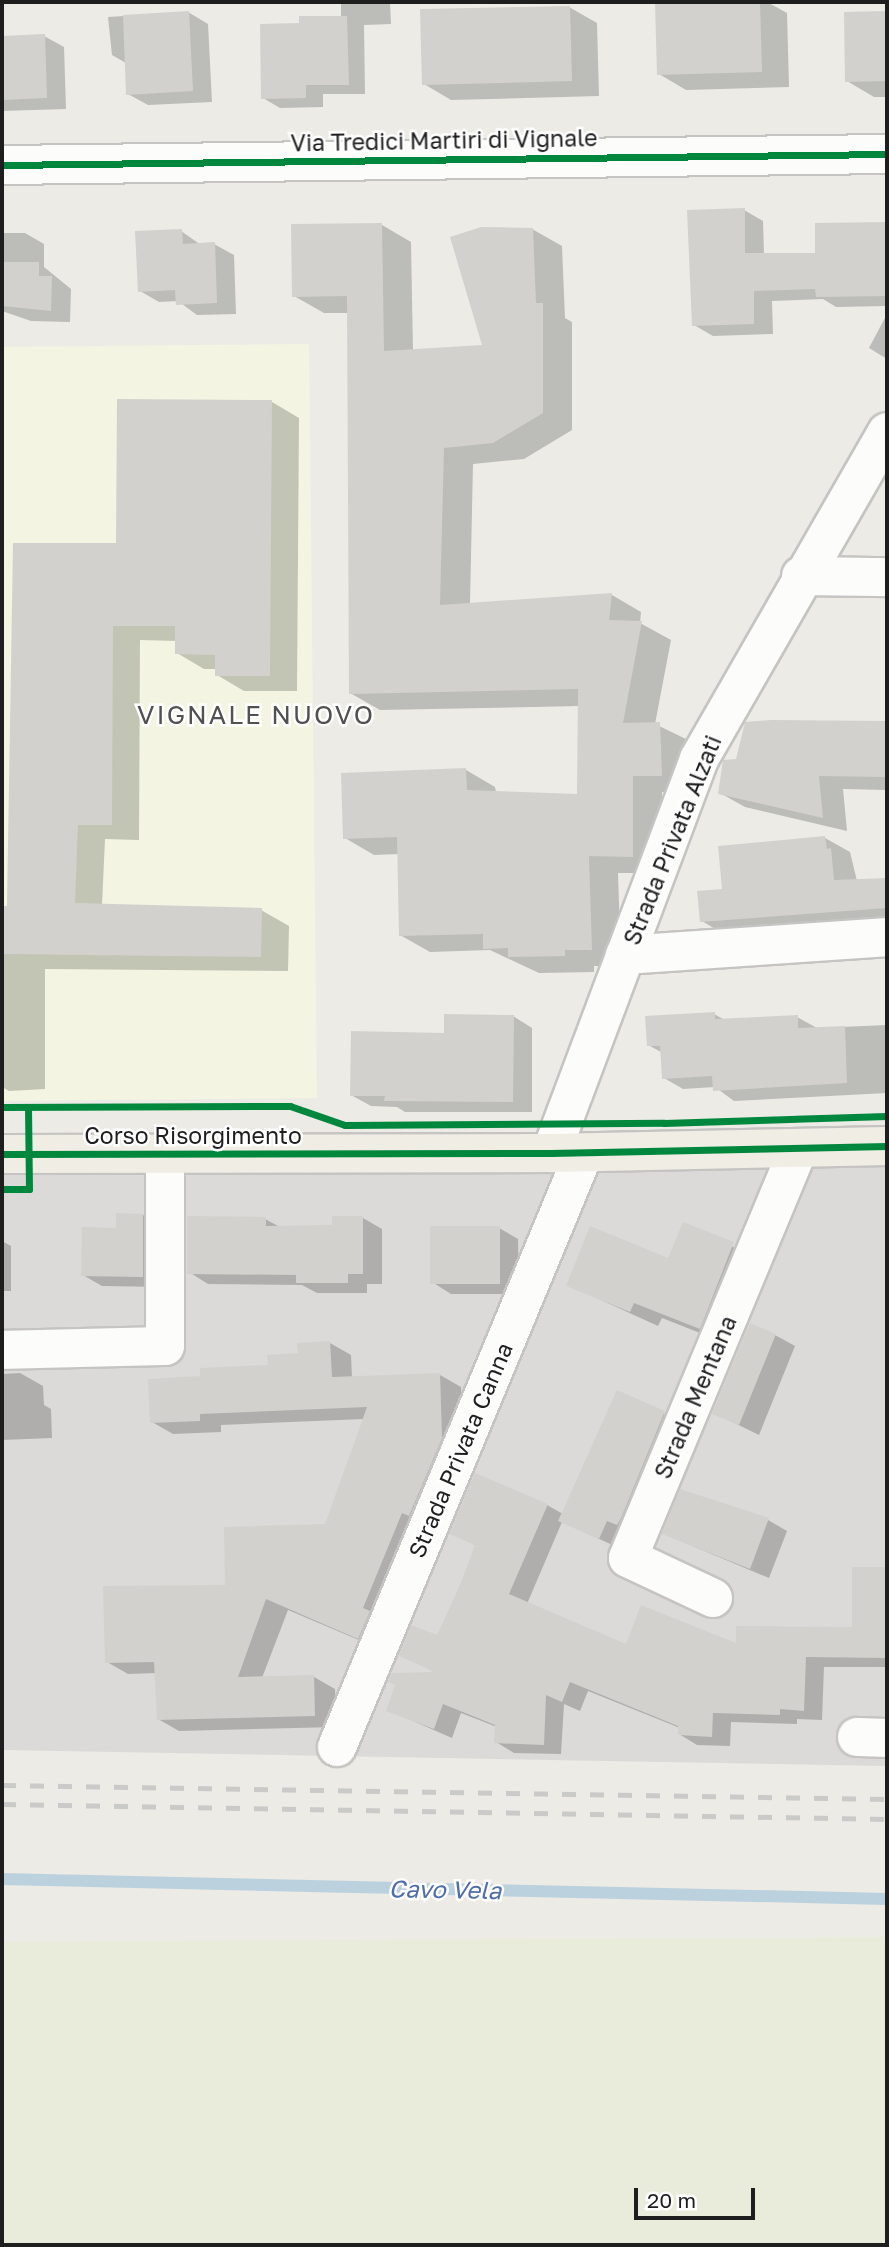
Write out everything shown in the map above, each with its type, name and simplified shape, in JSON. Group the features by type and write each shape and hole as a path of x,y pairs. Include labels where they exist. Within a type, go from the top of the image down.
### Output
{"main road":[{"name":"Corso Risorgimento","path":"2,1154 568,1153 887,1146"}],"street":[{"name":"Via Tredici Martiri di Vignale","path":"2,165 887,154"},
{"name":"Strada Privata Alzati","path":"568,1153 625,955 699,759 801,576 887,432"},
{"path":"801,576 887,577"},
{"path":"625,955 887,937"},
{"name":"Strada Mentana","path":"713,1598 628,1559 799,1148"},
{"name":"Strada Privata Canna","path":"337,1747 568,1153"},
{"path":"2,1350 165,1346 165,1154"}],"shaded area":[{"path":"309,344 317,1098 2,1101 2,347"},
{"path":"887,1157 887,1766 2,1750 2,1164"},
{"path":"887,1937 887,2245 2,2245 2,1942"}],"building":[{"path":"655,2 760,2 762,72 657,75"},
{"path":"570,6 572,81 422,85 420,9"},
{"path":"189,11 193,91 126,95 123,15"},
{"path":"887,11 887,81 845,82 844,12"},
{"path":"299,16 347,16 349,85 306,85 306,98 261,99 260,24 299,23"},
{"path":"45,34 47,98 2,100 2,36"},
{"path":"745,208 745,253 815,253 815,223 887,222 887,296 816,297 815,289 754,291 754,324 692,326 687,210"},
{"path":"382,223 384,351 482,345 450,237 481,227 533,228 536,303 543,303 543,413 493,443 444,448 440,605 612,593 609,620 642,621 623,723 660,722 662,776 633,776 633,857 589,856 592,950 565,950 565,956 508,957 508,948 483,949 483,934 399,936 397,837 343,839 341,773 466,768 467,790 577,794 578,689 349,694 347,296 292,297 291,224"},
{"path":"182,229 183,244 215,242 217,303 176,305 175,290 138,292 135,231"},
{"path":"2,262 39,262 39,276 52,276 51,311 2,306"},
{"path":"117,399 272,400 270,676 215,676 215,655 175,654 175,626 113,626 112,825 78,825 75,903 262,908 261,957 2,954 2,906 7,906 13,543 116,543"},
{"path":"887,721 887,777 819,776 823,818 718,794 723,760 736,759 745,722"},
{"path":"825,836 827,849 831,848 834,880 887,878 887,908 700,922 697,891 722,889 718,846"},
{"path":"715,1012 715,1019 798,1015 798,1028 845,1026 847,1083 713,1091 712,1076 662,1079 660,1046 647,1046 645,1016"},
{"path":"444,1014 514,1015 513,1102 384,1101 385,1096 350,1096 351,1031 444,1033"},
{"path":"116,1213 143,1214 143,1277 81,1276 82,1227 116,1228"},
{"path":"187,1216 266,1217 266,1226 332,1225 332,1216 363,1216 363,1274 348,1274 348,1283 296,1283 296,1275 187,1274"},
{"path":"683,1222 734,1242 700,1329 634,1303 630,1312 566,1286 590,1226 668,1258"},
{"path":"430,1226 500,1226 500,1284 430,1284"},
{"path":"750,1323 776,1334 739,1425 712,1414"},
{"path":"330,1341 332,1377 440,1373 442,1438 409,1516 402,1513 363,1608 370,1611 358,1639 266,1599 238,1677 314,1675 315,1716 157,1720 154,1662 105,1663 103,1586 225,1585 224,1527 325,1524 367,1407 200,1414 200,1421 150,1423 148,1379 200,1376 200,1368 268,1365 267,1355 298,1353 297,1343"},
{"path":"617,1390 665,1411 621,1518 617,1525 607,1521 599,1539 558,1521"},
{"path":"475,1473 548,1504 509,1594 626,1644 641,1605 736,1643 736,1626 852,1627 852,1567 887,1567 887,1658 806,1657 804,1711 780,1709 780,1715 713,1713 712,1737 678,1735 678,1726 570,1682 562,1702 546,1695 544,1745 494,1743 495,1725 443,1704 434,1729 386,1711 395,1685 388,1682 392,1673 435,1672 399,1656 411,1625 437,1635 460,1585 475,1545 449,1534"},
{"path":"680,1489 769,1518 750,1569 662,1534"}],"waterway":[{"name":"Cavo Vela","path":"2,1879 887,1899"}],"railway":[{"path":"2,1785 887,1799"},
{"path":"2,1804 887,1819"}],"cycle path":[{"path":"2,165 887,154"},
{"path":"2,1107 290,1106 345,1125 664,1123 887,1116"},
{"path":"2,1189 29,1189 28,1108"},
{"path":"2,1154 551,1153 887,1146"}],"district":[{"name":"VIGNALE NUOVO","path":"256,715"}]}
